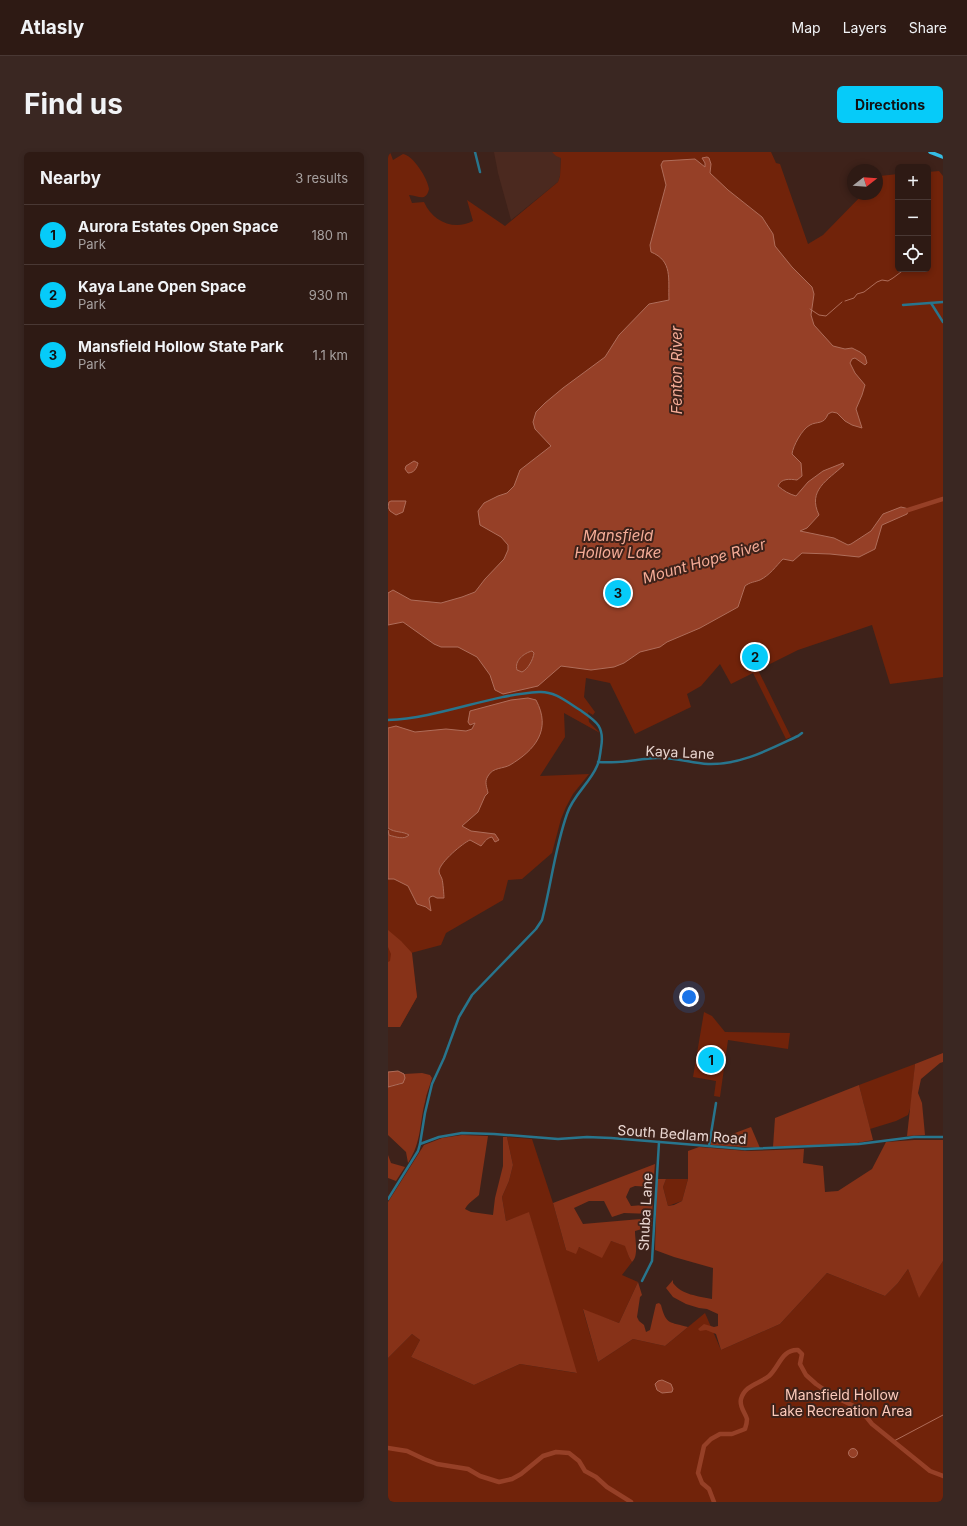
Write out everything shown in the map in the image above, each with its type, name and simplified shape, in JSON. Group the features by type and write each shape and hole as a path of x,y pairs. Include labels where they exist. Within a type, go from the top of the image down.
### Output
{"main road":[{"path":"930,152 943,157"}],"street":[{"path":"475,152 480,172"},
{"path":"903,305 943,302"},
{"path":"931,303 943,322"},
{"path":"388,720 420,717 496,699 539,692 548,692 558,696 597,723 601,728 603,735 598,762 592,775 574,798 567,812 542,920 536,929 472,996 459,1017 444,1058 432,1084 424,1113 418,1151 388,1199"},
{"name":"Kaya Lane","path":"598,762 614,763 658,758 702,764 722,764 739,761 754,756 802,733"},
{"path":"709,1146 716,1103"},
{"name":"South Bedlam Road","path":"420,1144 439,1137 462,1133 558,1139 587,1137 745,1149 859,1144 914,1137 943,1137"},
{"name":"Shuba Lane","path":"642,1281 652,1260 659,1142"}],"shaded area":[{"path":"494,152 552,152 561,157 560,176 558,182 511,220 498,173"},
{"path":"531,651 534,652 532,661 524,671 522,672 517,670 516,667 518,661 525,654"},
{"path":"388,828 409,835 402,837 394,836 389,834"},
{"path":"388,930 412,953 417,997 400,1027 388,1027 388,962 390,961 391,954 388,947"},
{"path":"943,1053 943,1062 921,1079 918,1093 922,1103 925,1135 907,1136 915,1064"},
{"path":"422,1073 430,1075 432,1078 426,1099 418,1140 413,1155 408,1163 406,1152 388,1135 388,1087 401,1084 405,1078 404,1074"},
{"path":"859,1085 873,1140 857,1143 773,1147 775,1118"},
{"path":"751,1127 760,1148 711,1145 711,1142"},
{"path":"462,1135 488,1136 479,1195 465,1209 471,1212 493,1215 495,1198 503,1166 503,1137 507,1137 513,1165 509,1181 502,1197 506,1221 529,1212 577,1373 520,1364 474,1385 411,1357 420,1340 412,1334 388,1358 388,1202 424,1145 442,1138"},
{"path":"943,1140 943,1261 919,1298 908,1269 898,1283 885,1296 827,1273 780,1324 721,1350 716,1334 706,1330 700,1331 698,1329 704,1324 714,1327 718,1326 718,1314 707,1309 686,1304 673,1297 666,1288 673,1280 673,1283 677,1287 686,1293 712,1299 713,1268 655,1250 657,1179 666,1179 663,1187 668,1206 682,1201 688,1179 688,1151 699,1147 747,1151 804,1149 803,1163 823,1166 825,1192 838,1191 872,1169 886,1142"},
{"path":"388,1155 391,1163 405,1167 396,1181 388,1178"},
{"path":"655,1164 653,1187 635,1186 630,1188 626,1197 631,1206 644,1205 653,1201 652,1214 624,1213 612,1217 604,1201 589,1201 574,1208 583,1224 652,1218 652,1226 635,1231 636,1252 632,1262 625,1246 611,1241 602,1258 579,1247 576,1254 566,1250 553,1203"},
{"path":"638,1282 642,1295 640,1297 637,1317 644,1325 646,1332 650,1330 656,1304 659,1303 665,1316 670,1322 688,1327 665,1346 633,1339 598,1362 583,1309 619,1323"}],"green space":[{"path":"388,152 390,152 393,160 403,154 407,155 419,168 426,179 429,189 428,193 424,197 409,195 412,203 424,202 428,209 438,219 452,225 459,225 473,221 467,200 505,226 558,182 560,176 561,158 552,152 771,152 776,163 780,164 808,244 823,235 857,200 883,200 883,176 895,174 895,272 931,272 931,172 939,171 943,176 943,677 890,684 872,625 798,650 758,670 791,737 786,739 753,673 731,684 720,664 701,686 687,694 691,707 635,734 610,683 586,678 584,697 595,712 593,715 588,712 589,722 600,733 564,713 565,737 540,776 589,774 573,794 566,807 561,819 552,853 522,879 508,880 503,900 446,933 441,945 411,953 417,997 400,1027 388,1027"},
{"path":"704,1012 712,1016 725,1032 790,1033 788,1049 728,1040 720,1097 714,1096 716,1081 693,1077"},
{"path":"915,1064 911,1106 908,1115 896,1121 870,1129 859,1085"},
{"name":"Mansfield Hollow Lake Recreation Area","path":"507,1137 532,1139 553,1203 566,1250 611,1241 626,1246 632,1262 622,1275 638,1282 619,1323 583,1310 598,1362 633,1339 665,1346 705,1313 721,1350 780,1324 827,1273 885,1296 898,1283 908,1269 919,1297 943,1261 943,1502 388,1502 388,1358 412,1334 420,1340 411,1357 474,1385 520,1364 576,1373 529,1213 506,1221 502,1197 509,1181 513,1165"},
{"path":"666,1179 688,1179 682,1201 668,1206 663,1187"}],"water":[{"name":"Mansfield Hollow Lake","path":"702,158 709,158 711,164 710,173 728,190 762,217 773,234 775,246 792,267 812,287 814,294 811,315 814,325 833,346 845,349 852,348 860,352 865,356 867,363 865,365 855,358 852,359 850,363 855,373 865,385 856,409 862,428 852,425 845,421 837,413 832,412 828,414 824,420 807,427 798,438 792,454 801,463 802,476 797,480 783,480 779,483 778,486 796,496 808,482 823,471 843,463 844,465 821,486 817,492 816,506 819,515 807,528 800,531 834,538 848,545 871,531 883,514 901,507 909,509 907,514 882,525 875,549 859,557 802,553 793,561 783,559 764,578 745,586 738,607 700,628 667,642 660,647 640,652 624,663 614,667 591,670 561,666 538,686 503,694 495,690 490,675 477,657 458,647 441,647 434,644 403,622 388,625 388,593 393,590 411,600 441,603 462,597 475,592 504,559 508,550 508,545 501,537 480,525 478,511 484,503 507,493 514,486 520,470 551,446 535,429 533,422 536,412 563,388 605,357 619,335 649,304 669,300 669,278 666,266 663,260 651,252 650,245 666,185 661,165 663,161 695,159 705,167 705,163","holes":["532,651 534,653 528,667 522,672 517,670 516,667 520,658 529,652"]},
{"path":"414,461 418,463 417,467 414,471 408,473 405,469 406,466"},
{"path":"406,501 403,512 396,515 390,511 388,507 389,502"},
{"path":"528,698 536,700 541,711 541,730 538,738 527,753 519,759 510,765 490,773 486,780 488,793 485,796 478,812 462,826 471,831 495,834 499,840 495,842 492,837 487,839 481,846 470,840 447,858 440,867 439,871 444,898 437,898 433,896 430,897 431,911 426,907 417,904 408,886 394,879 388,879 388,830 389,835 397,837 402,838 409,835 393,831 388,828 388,728 396,726 415,732 446,729 466,731 472,729 475,723 470,725 468,722 470,711 511,700"},
{"path":"398,1071 404,1074 405,1078 403,1083 388,1087 388,1072"},
{"path":"662,1380 671,1384 673,1389 672,1392 662,1393 657,1390 655,1384"},
{"path":"853,1448 858,1453 853,1458 848,1453"}],"waterway":[{"path":"845,301 854,298 857,294 864,292 877,282 882,280 888,281 901,272"},
{"path":"810,309 819,315 826,316 842,302"},
{"name":"Mount Hope River","path":"905,511 943,499"},
{"path":"714,1502 709,1489 702,1483 698,1473 704,1446 711,1439 720,1434 732,1434 745,1429 747,1419 741,1407 741,1399 743,1394 749,1388 769,1376 784,1355 793,1350 798,1350 802,1354 800,1364 806,1375 816,1384 835,1397 860,1409 872,1424 930,1471 943,1476"},
{"path":"894,1441 943,1415"},
{"path":"388,1448 407,1451 437,1464 468,1469 480,1476 499,1482 512,1479 521,1474 543,1456 556,1452 569,1453 579,1461 585,1471 631,1502"}],"place":[{"name":"Mansfield Hollow State Park","path":"618,593"},
{"name":"Kaya Lane Open Space","path":"755,657"},
{"name":"Aurora Estates Open Space","path":"711,1060"}],"water label":[{"name":"Fenton River","path":"676,370"}]}
